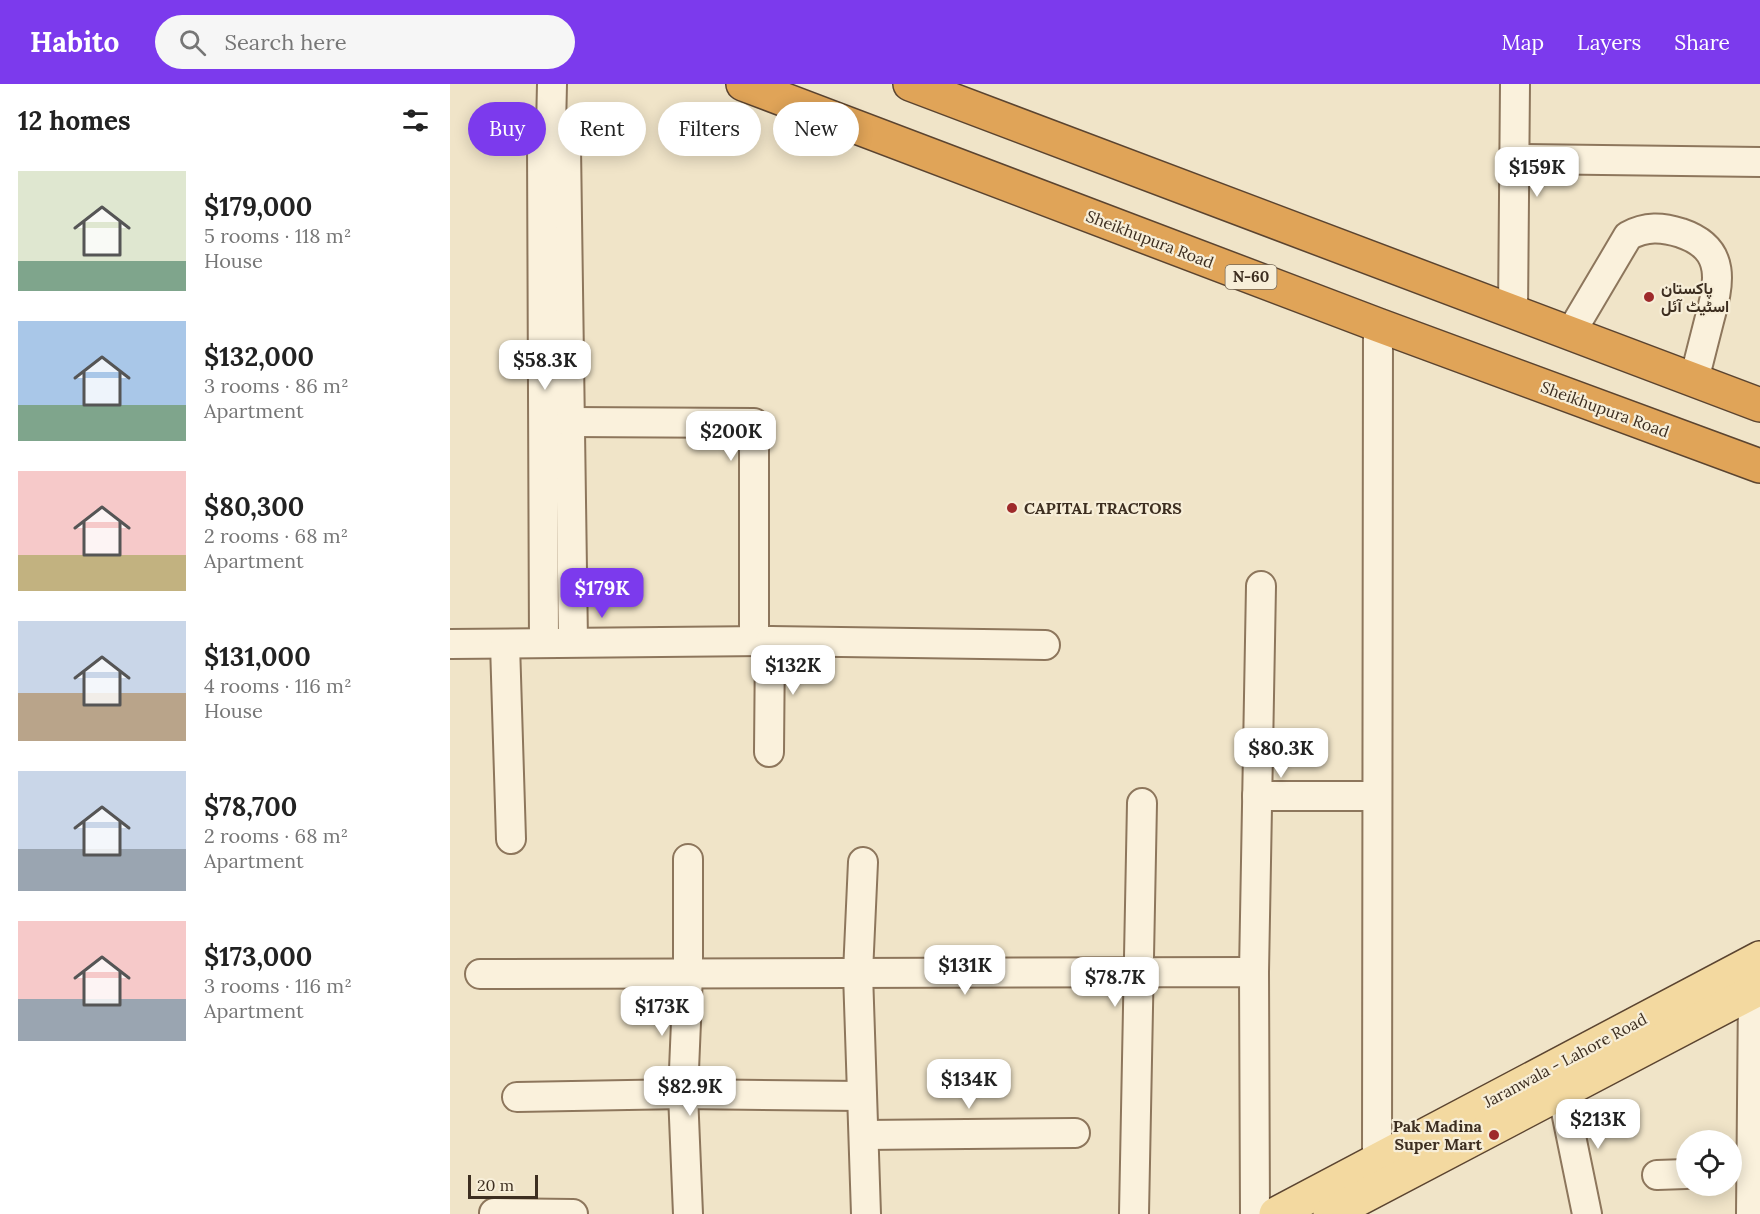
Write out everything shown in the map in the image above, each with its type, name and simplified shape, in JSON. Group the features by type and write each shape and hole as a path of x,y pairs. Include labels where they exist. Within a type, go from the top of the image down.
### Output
{"highway":[{"name":"Sheikhupura Road","path":"743,84 1378,325 1760,466"},
{"path":"910,84 940,90 1570,334 1760,405"}],"main road":[{"name":"Jaranwala - Lahore Road","path":"1276,1214 1341,1199 1562,1092 1760,958"},
{"name":"Jaranwala - Lahore Road","path":"1341,1199 1377,1161 1655,1027 1756,990"}],"street":[{"path":"552,84 551,128 566,147 555,322 557,479 573,642"},
{"path":"1513,312 1515,84"},
{"path":"1514,159 1760,162"},
{"path":"1570,334 1628,236 1641,229 1665,228 1686,235 1706,246 1715,261 1719,282 1694,380"},
{"path":"544,643 557,479 569,422 555,322"},
{"path":"1377,1161 1378,325"},
{"path":"569,422 754,423 762,641 769,752"},
{"path":"1255,1214 1254,972 1261,586"},
{"path":"450,644 762,641 1045,645"},
{"path":"505,644 511,839"},
{"path":"1257,796 1377,796"},
{"path":"1134,1214 1142,803"},
{"path":"688,859 688,974 683,1094 688,1214"},
{"path":"863,862 858,973 866,1214"},
{"path":"480,974 1254,972"},
{"path":"1751,1214 1747,1170 1756,990"},
{"path":"1562,1092 1587,1214"},
{"path":"517,1097 683,1094 862,1096"},
{"path":"864,1135 1075,1132"},
{"path":"1657,1175 1676,1174"},
{"path":"494,1213 573,1214"}],"place":[{"name":"پاکستان اسٹیٹ آئل","path":"1649,297"},
{"name":"CAPITAL TRACTORS","path":"1012,508"},
{"name":"Pak Madina Super Mart","path":"1494,1135"}]}
